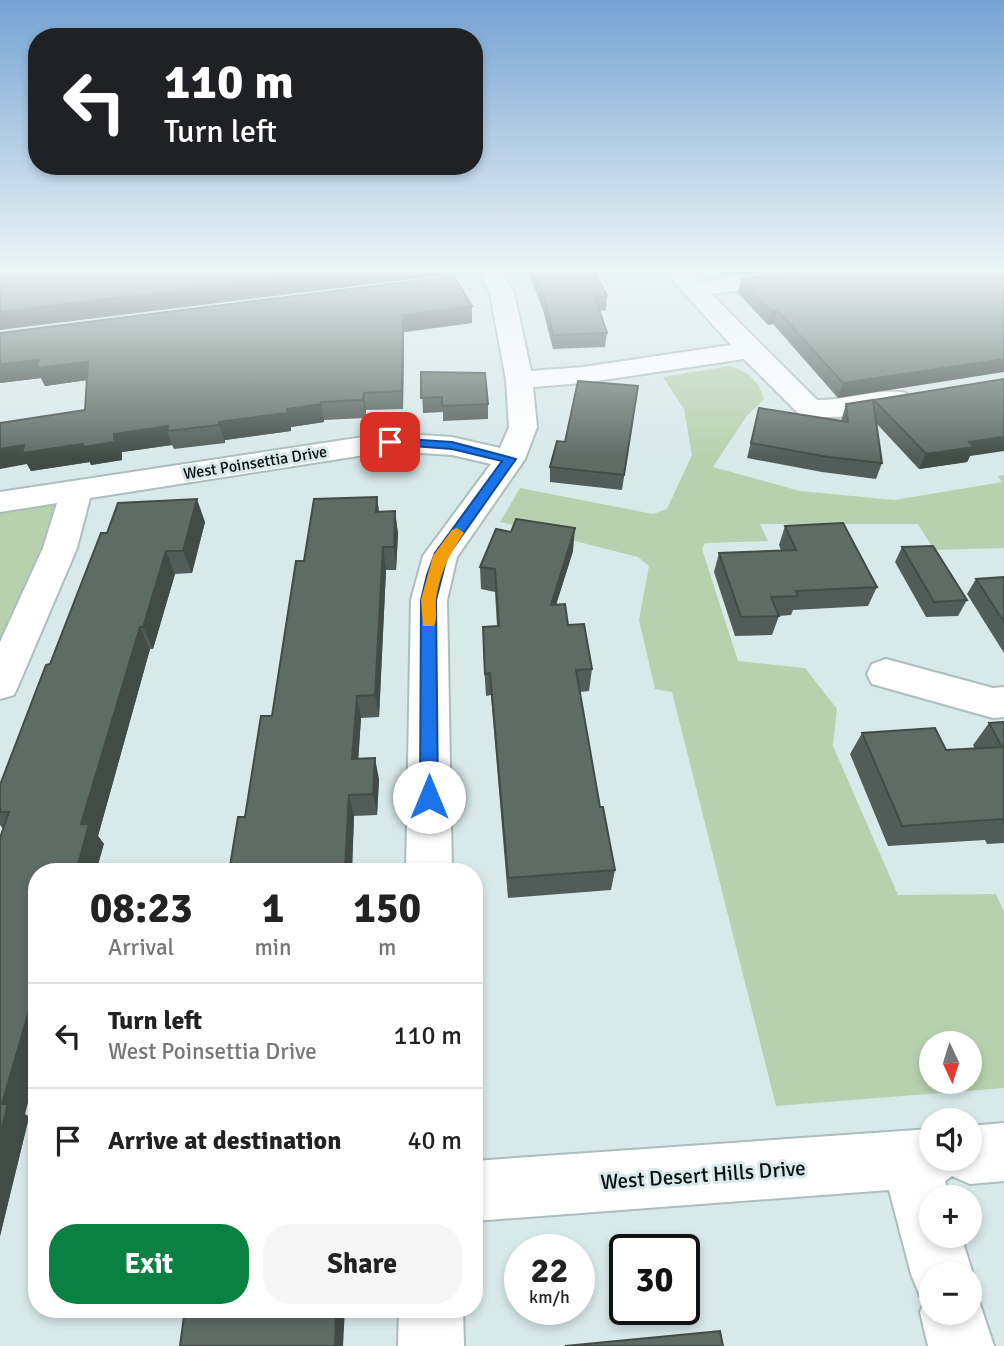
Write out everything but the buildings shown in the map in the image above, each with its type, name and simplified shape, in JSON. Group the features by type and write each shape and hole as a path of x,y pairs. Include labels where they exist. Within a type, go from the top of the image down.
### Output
{"street":[{"path":"429,863 429,600 440,556 510,459 523,427 519,380 510,332"},
{"path":"732,332 810,408 838,409 928,394"},
{"path":"519,380 583,374 750,350"},
{"name":"West Poinsettia Drive","path":"0,502 390,442 452,446 510,459"},
{"path":"0,684 60,548 76,490"},
{"path":"886,674 993,703 1004,702"},
{"path":"982,1154 1004,1152"},
{"name":"West Desert Hills Drive","path":"483,1190 919,1159"},
{"path":"431,1318 431,1346"},
{"path":"955,1325 961,1346"}],"green space":[{"path":"730,366 747,374 756,382 764,399 746,417 713,467 800,491 894,500 1002,482 998,476 1004,475 1004,548 934,550 918,524 760,524 768,541 705,543 702,549 738,661 805,668 837,709 833,746 898,895 996,894 1004,912 1004,1088 982,1090 982,1031 919,1031 919,1094 928,1094 776,1106 672,692 655,689 639,620 649,566 638,557 500,522 520,488 653,514 667,509 692,455 684,409 663,377"},
{"path":"49,501 64,509 0,647 0,509"}],"slow traffic":[{"path":"429,623 429,600 434,575 440,556 457,533"}],"route":[{"path":"390,442 452,446 510,459 440,556 434,575 429,600 429,797"}]}
